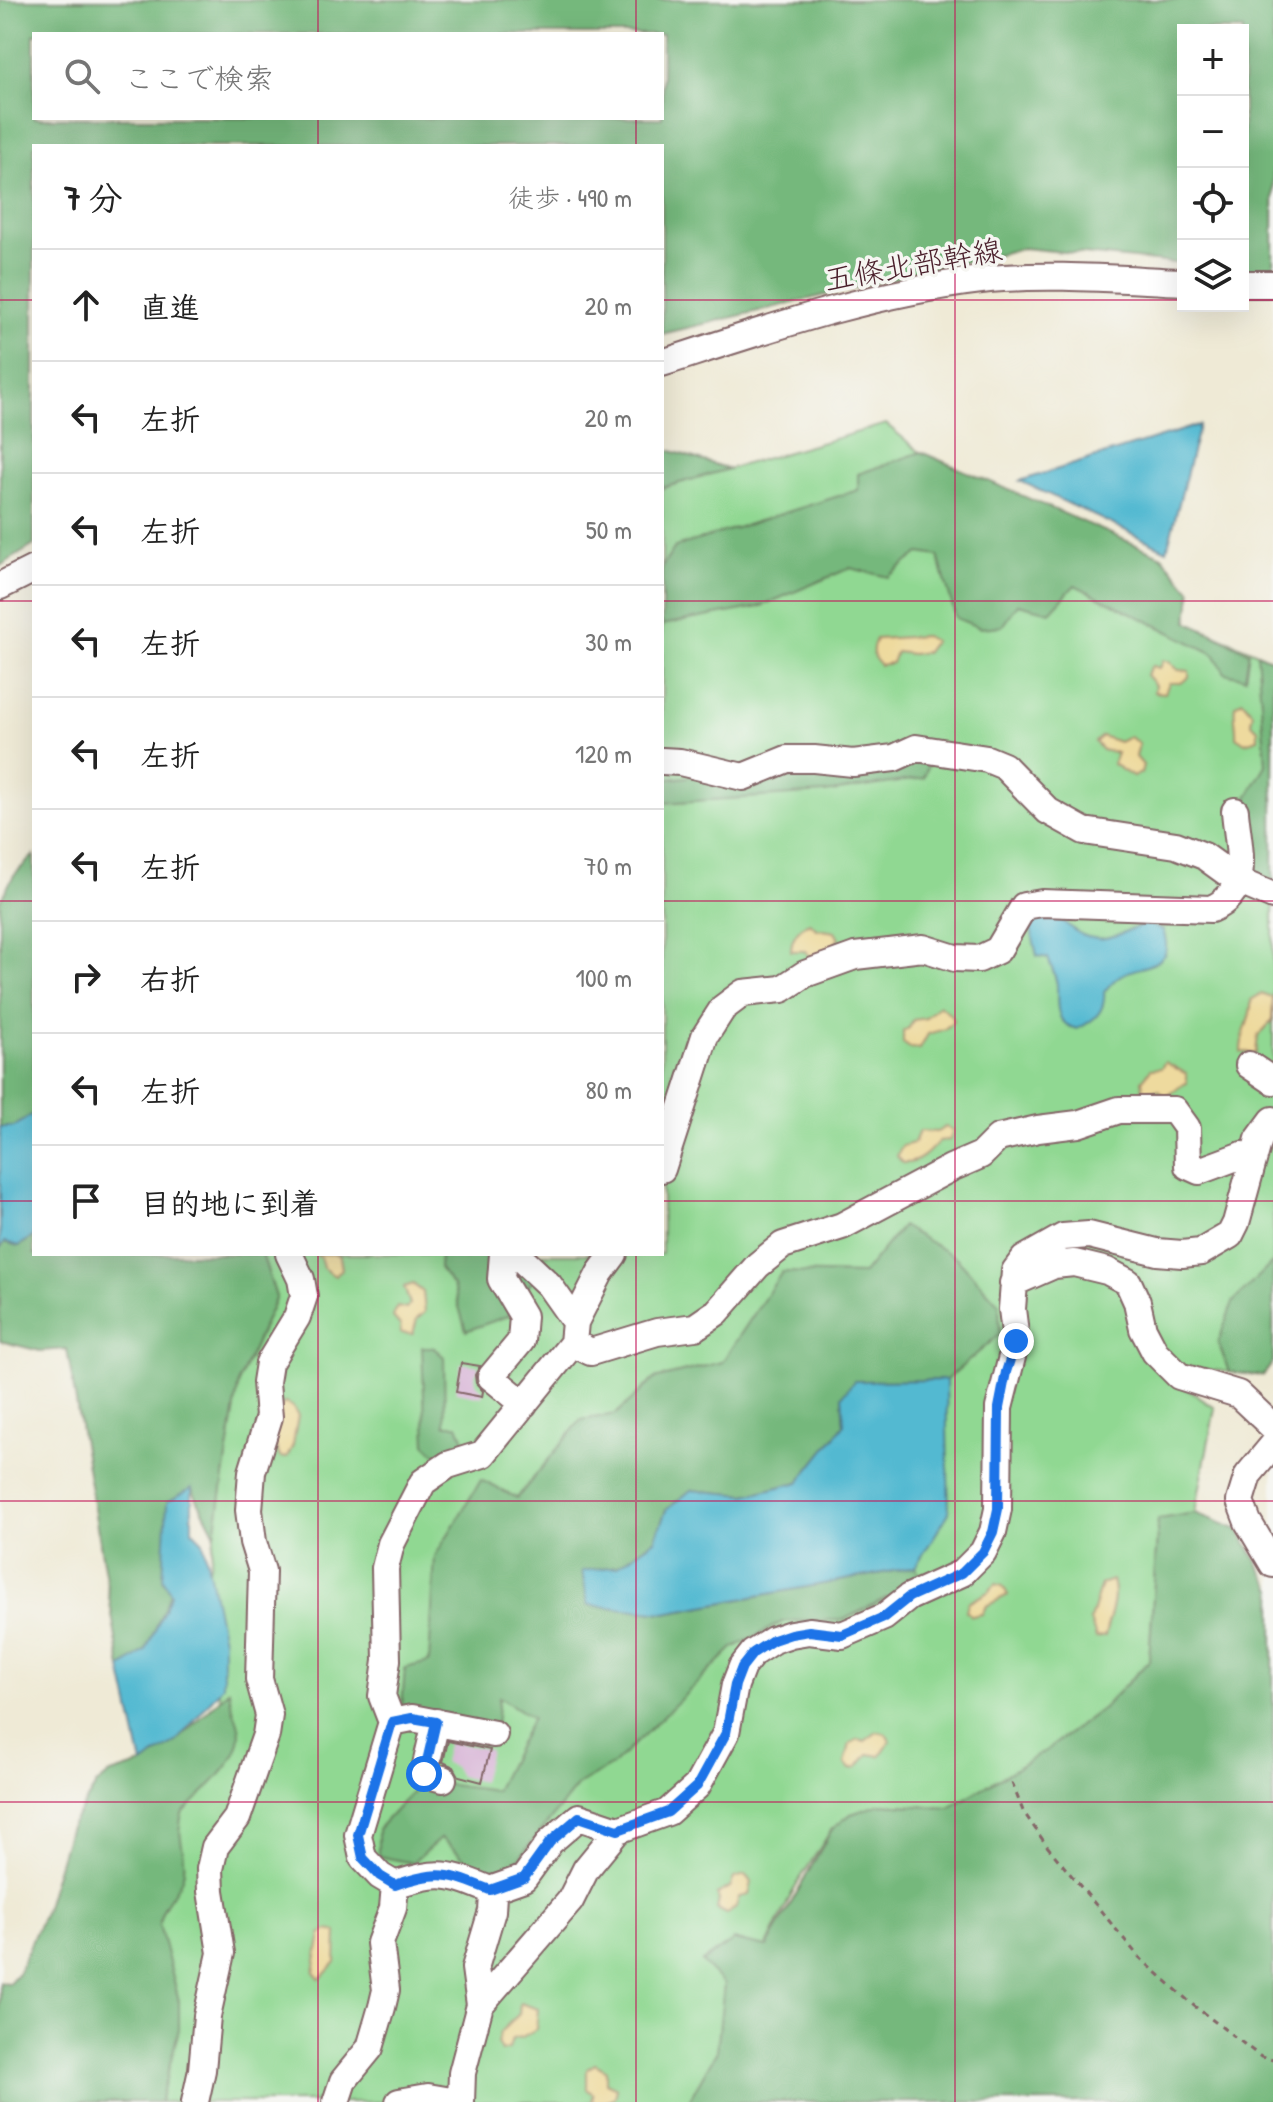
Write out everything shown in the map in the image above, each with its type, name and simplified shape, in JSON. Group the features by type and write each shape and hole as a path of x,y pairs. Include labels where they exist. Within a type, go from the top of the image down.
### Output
{"street":[{"name":"五條北部幹線","path":"664,362 804,317 915,290 1022,277 1177,282"},
{"path":"1249,284 1273,284"},
{"path":"0,586 32,570"},
{"path":"664,761 743,777 787,759 853,763 894,758 916,748 987,759 1004,766 1048,811 1084,831 1176,845 1204,856 1240,882 1273,896"},
{"path":"664,1163 705,1036 723,1008 743,993 782,989 805,974 855,956 923,948 955,958 979,959 998,950 1024,906 1042,903 1211,909 1226,903 1240,882 1235,811"},
{"path":"1249,1065 1273,1081"},
{"path":"518,1256 549,1285 574,1332 591,1352 657,1332 695,1327 717,1312 758,1265 783,1245 842,1226 981,1155 998,1138 1078,1124 1119,1110 1174,1110 1187,1128 1188,1166 1199,1171 1242,1155 1253,1159"},
{"path":"480,2005 570,1901 586,1869 618,1830 668,1812 697,1786 726,1733 735,1685 742,1667 753,1653 773,1640 791,1634 809,1631 842,1635 884,1617 909,1597 962,1573 983,1552 993,1532 998,1509 999,1408 1016,1341 1012,1309 1015,1271 1024,1259 1063,1237 1089,1235 1157,1252 1182,1254 1201,1252 1217,1244 1230,1235 1236,1223 1259,1139 1273,1120"},
{"path":"195,2102 202,2070 207,2016 221,1953 210,1869 215,1847 237,1818 266,1735 269,1715 259,1679 262,1571 253,1542 249,1510 252,1472 269,1417 266,1382 269,1363 297,1317 304,1296 301,1279 290,1256"},
{"path":"503,1256 501,1279 523,1316 521,1341 491,1377 524,1404"},
{"path":"395,1885 380,1876 363,1858 358,1835 392,1722 382,1696 387,1660 385,1568 391,1544 423,1482 448,1465 483,1454 524,1404 574,1332 600,1273 613,1256"},
{"path":"1013,1283 1054,1265 1074,1263 1107,1271 1128,1282 1137,1302 1143,1329 1155,1352 1179,1376 1238,1394 1273,1427"},
{"path":"1273,1445 1248,1475 1240,1501 1248,1522 1273,1564"},
{"path":"392,1722 412,1718 494,1734"},
{"path":"436,1722 424,1774 443,1779"},
{"path":"490,1890 524,1878 550,1842 579,1817 618,1830"},
{"path":"395,1885 422,1875 454,1875 490,1890 493,1895 492,1911 475,1968 480,2005 462,2073 459,2102 428,2097 399,2102"},
{"path":"336,2102 343,2081 370,2048 382,2007 386,1990 380,1943 393,1908 395,1885"}],"path":[{"path":"1012,1783 1023,1811 1047,1846 1139,1957 1193,2005 1261,2057 1273,2060"}],"green space":[{"path":"0,0 1273,0 1273,273 1249,271 1249,24 1177,24 1177,263 1023,248 664,334 664,144 32,144 32,546 0,566"},
{"path":"886,424 921,453 1162,556 1191,591 1188,622 1273,660 1273,1362 1263,1376 1188,1367 1175,1381 1215,1408 1195,1513 1158,1519 1149,1661 1103,1708 1047,1750 949,1808 881,1804 832,1829 795,1887 717,2051 688,2102 136,2102 150,1817 225,1724 203,1608 239,1381 276,1297 263,1256 664,1256 664,487"},
{"path":"664,449 729,469 664,487"},
{"path":"921,452 1162,556 1191,591 1188,622 1249,652 1245,678 1225,673 1214,654 1075,585 1050,612 1018,604 1002,626 980,628 956,618 938,556 919,553 888,577 850,568 759,607 664,625 664,564 675,547 858,490 858,474"},
{"path":"1257,653 1273,660 1273,889 1249,878 1243,804 1266,765"},
{"path":"931,757 924,778 825,793 664,803 664,780 790,764"},
{"path":"32,857 32,1114 14,1127 0,1127 0,901 14,875"},
{"path":"902,1226 957,1258 999,1304 1000,1334 946,1380 854,1382 842,1396 844,1425 799,1482 746,1495 691,1490 666,1510 655,1540 618,1566 583,1571 588,1605 665,1613 915,1567 924,1579 843,1620 784,1621 733,1648 614,1764 579,1784 512,1867 478,1870 441,1838 412,1863 378,1856 378,1829 422,1781 495,1791 532,1718 499,1697 496,1726 402,1706 405,1668 429,1662 435,1556 481,1480 517,1498 581,1420 616,1414 654,1379 722,1362 782,1272 863,1274"},
{"path":"32,1237 32,1256 263,1256 276,1297 239,1381 215,1534 192,1489 167,1502 171,1593 146,1650 121,1668 67,1349 40,1351 0,1341 0,1248 5,1242 19,1246"},
{"path":"440,1256 461,1256 465,1259 468,1256 510,1256 535,1279 509,1304 510,1315 466,1331 453,1286 439,1268"},
{"path":"1273,1262 1273,1362 1263,1376 1229,1372 1218,1342 1233,1302"},
{"path":"422,1347 433,1347 444,1357 445,1425 458,1425 469,1452 442,1460 426,1445"},
{"path":"1195,1513 1239,1530 1273,1590 1273,2102 688,2102 717,2051 724,1984 702,1962 734,1940 767,1947 832,1829 851,1814 881,1804 949,1808 1047,1750 1103,1708 1149,1661 1158,1519"},
{"path":"229,1690 240,1739 221,1774 182,1814 180,1831 184,1870 162,1911 159,1924 179,2001 179,2029 160,2102 0,2102 0,1982 9,1983 18,1973 45,1910 69,1829 97,1784 108,1775 142,1764 177,1741"}],"sand":[{"path":"925,636 934,641 926,652 896,652 892,663 880,665 873,656 876,639"},
{"path":"1163,661 1169,661 1178,670 1189,671 1189,677 1181,683 1169,683 1165,693 1154,692 1155,685 1146,675 1152,666 1160,668"},
{"path":"1242,700 1253,713 1251,722 1258,729 1258,739 1245,743 1236,737 1234,713 1235,705"},
{"path":"1102,736 1119,742 1129,737 1139,743 1136,757 1143,765 1141,773 1133,777 1113,764 1117,753 1102,750 1095,742"},
{"path":"810,923 817,929 835,932 839,939 821,958 812,959 805,951 791,951 796,934"},
{"path":"1261,994 1273,998 1272,1021 1258,1036 1256,1053 1241,1052 1251,1000"},
{"path":"939,1005 951,1015 953,1021 945,1029 928,1034 920,1049 903,1043 903,1031 909,1028 913,1020 926,1018"},
{"path":"1165,1062 1187,1074 1187,1083 1166,1097 1159,1090 1143,1091 1142,1080 1151,1069 1161,1068"},
{"path":"945,1127 953,1130 950,1140 939,1141 919,1159 903,1163 897,1156 902,1146 914,1143 919,1131 937,1132"},
{"path":"339,1256 342,1269 335,1276 323,1268 320,1257"},
{"path":"413,1284 423,1292 425,1312 417,1319 413,1334 401,1333 400,1325 393,1317 397,1307 406,1309 410,1304 404,1287"},
{"path":"285,1403 292,1406 298,1416 293,1445 287,1458 280,1457 273,1440 279,1407"},
{"path":"1112,1580 1113,1601 1105,1636 1096,1638 1090,1620 1101,1584"},
{"path":"996,1584 1003,1586 1008,1595 986,1606 982,1614 972,1616 966,1611 968,1603"},
{"path":"877,1732 886,1734 890,1741 880,1756 868,1754 857,1768 850,1769 845,1763 850,1744 858,1739 865,1741"},
{"path":"745,1875 752,1882 749,1895 739,1897 736,1907 727,1914 717,1909 717,1894 730,1887 734,1878"},
{"path":"328,1930 337,1932 336,1962 320,1979 314,1972 321,1934"},
{"path":"520,2003 538,2009 536,2029 512,2039 509,2049 501,2051 497,2043 500,2032 519,2014"},
{"path":"595,2064 606,2070 606,2083 617,2088 615,2097 606,2102 592,2102 593,2094 587,2089 587,2069"}],"water":[{"path":"1199,425 1167,550 1020,481"},
{"path":"1050,914 1077,932 1095,938 1112,937 1146,924 1163,930 1165,953 1153,964 1116,979 1104,992 1098,1015 1077,1029 1060,1018 1057,985 1048,958 1037,956 1031,929 1036,919"},
{"path":"32,1114 32,1237 19,1246 5,1242 0,1248 0,1127 14,1127"},
{"path":"946,1380 949,1513 915,1567 665,1613 588,1605 582,1571 618,1566 655,1540 666,1510 691,1490 746,1495 799,1482 844,1425 842,1396 854,1381"},
{"path":"192,1488 192,1530 203,1541 223,1640 223,1686 177,1741 142,1764 121,1668 146,1650 171,1594 163,1578 167,1502"}],"building":[{"path":"461,1363 480,1366 475,1375 476,1383 483,1391 482,1397 456,1392"},
{"path":"448,1741 490,1750 482,1782 459,1776 454,1767 443,1762"}],"route":[{"path":"424,1774 436,1722 412,1718 392,1722 358,1835 363,1858 380,1876 395,1885 422,1875 454,1875 490,1890 524,1878 550,1842 579,1817 618,1830 668,1812 697,1786 726,1733 735,1685 742,1667 753,1653 773,1640 791,1634 809,1631 842,1635 884,1617 909,1597 962,1573 983,1552 993,1532 998,1509 999,1408 1016,1341"}]}
